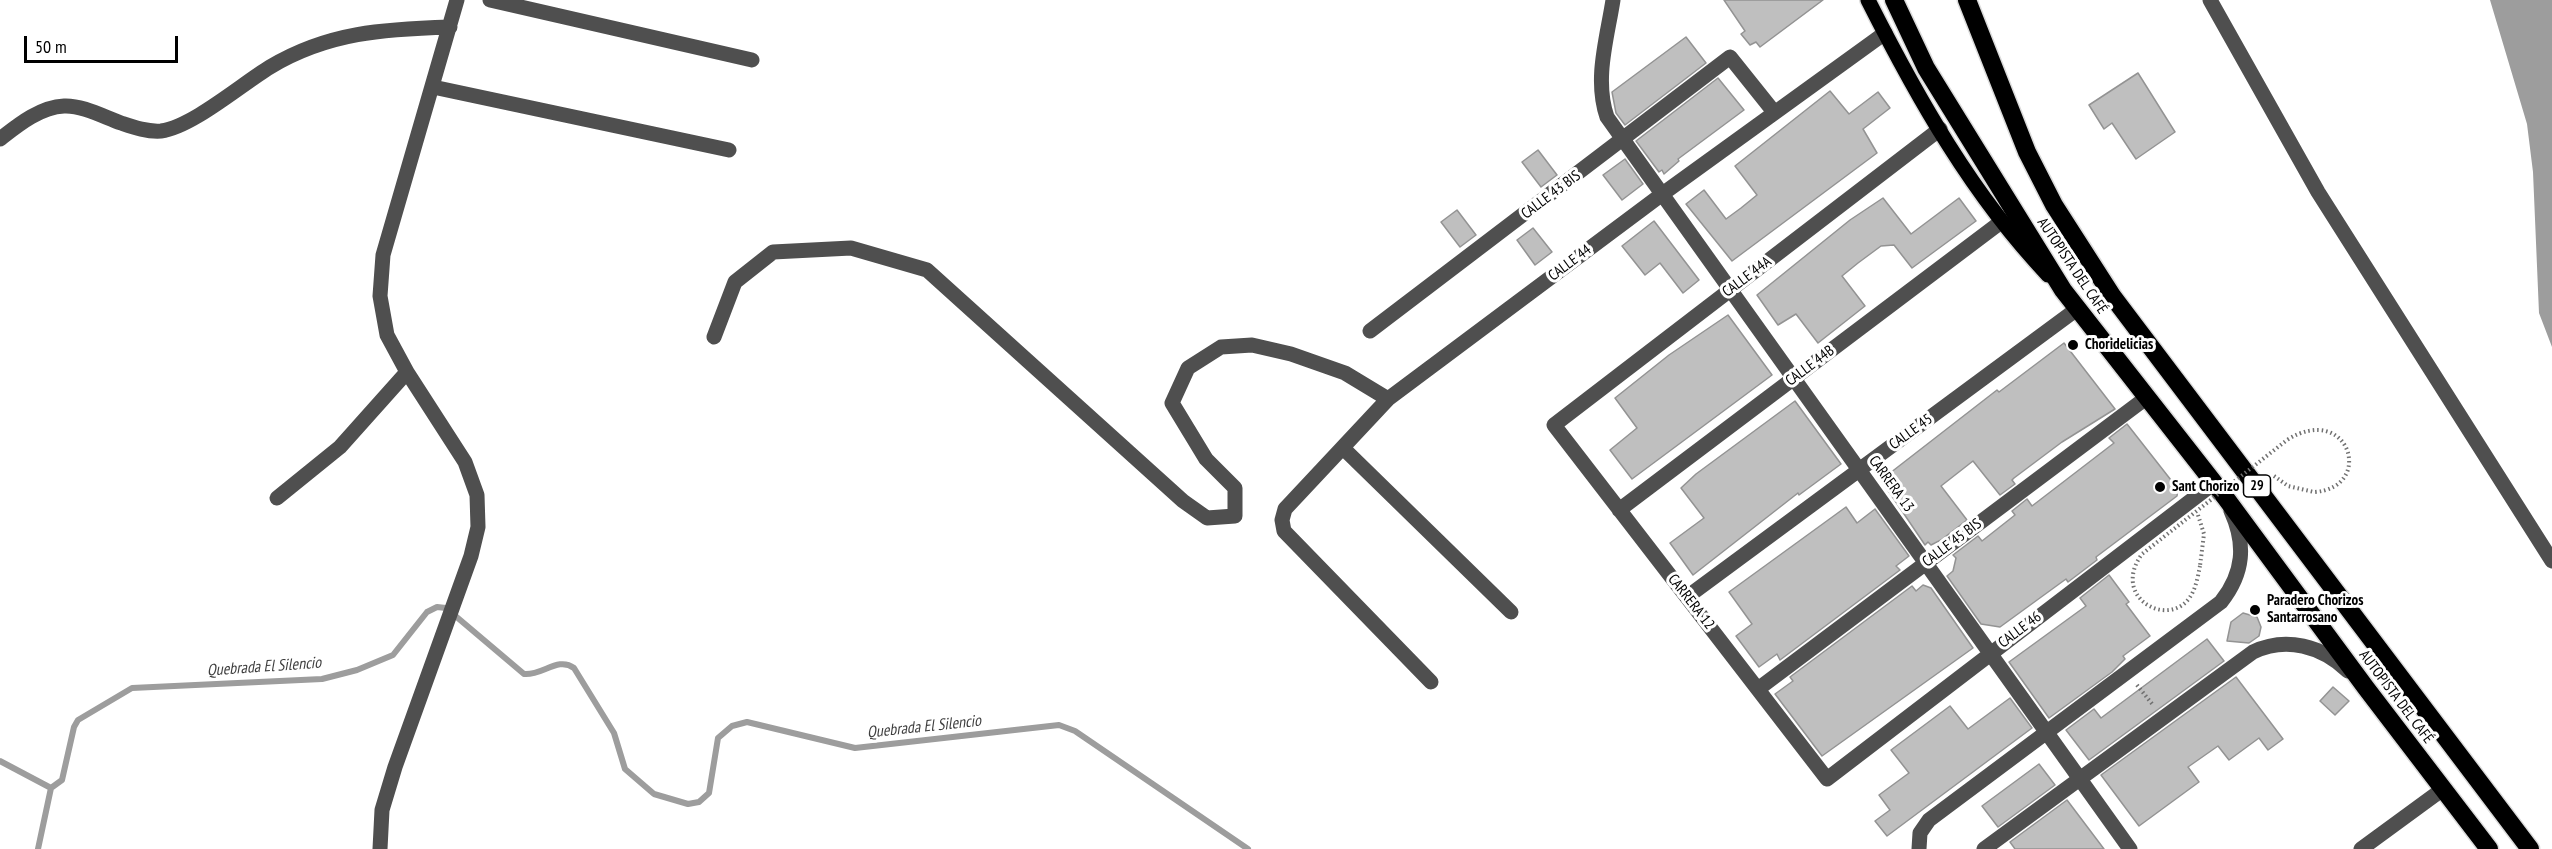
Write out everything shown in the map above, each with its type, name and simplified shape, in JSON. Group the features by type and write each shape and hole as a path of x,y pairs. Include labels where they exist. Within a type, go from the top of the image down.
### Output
{"highway":[{"name":"AUTOPISTA DEL CAFÉ","path":"1894,0 1932,78 2062,290 2220,490 2366,688 2489,849"},
{"name":"AUTOPISTA DEL CAFÉ","path":"1966,0 2027,152 2054,205 2113,297 2530,849"}],"main road":[{"path":"1868,0 1884,33 1940,129 2001,222 2062,290"}],"street":[{"path":"380,849 386,799 478,527 477,495 465,462 407,372 387,334 380,296 383,255 457,0"},
{"path":"490,0 752,60"},
{"name":"CARRERA 13","path":"1613,0 1600,96 1607,117 2130,849"},
{"path":"2210,0 2318,192 2552,561"},
{"path":"0,139 24,121 64,106 138,129 160,131 181,126 272,66 316,44 362,34 450,27"},
{"name":"CALLE 44","path":"1431,682 1284,531 1282,520 1286,510 1388,399 1661,195 1884,33"},
{"name":"CALLE 43 BIS","path":"1370,331 1730,57 1774,112"},
{"path":"433,87 729,150"},
{"name":"CALLE 44A","path":"1554,425 1940,129"},
{"name":"CALLE 44B","path":"1619,510 2001,222"},
{"path":"714,337 735,282 773,252 851,248 927,270 1183,501 1207,518 1235,516 1235,489 1206,459 1172,403 1188,368 1221,347 1252,345 1291,354 1345,373 1388,399"},
{"name":"CALLE 45","path":"1687,597 2077,309"},
{"path":"277,498 340,447 407,372"},
{"name":"CALLE 45 BIS","path":"1758,689 2146,398"},
{"name":"CARRERA 12","path":"1554,425 1827,779"},
{"path":"1343,448 1511,612"},
{"path":"1919,849 1920,833 1929,820 2222,602 2231,589 2242,563 2237,523 2220,490"},
{"name":"CALLE 46","path":"1827,779 2189,502 2220,490"},
{"path":"1984,849 2228,668 2268,644 2282,643 2315,649 2335,659 2366,688"},
{"path":"2361,849 2443,789"}],"path":[{"path":"2189,502 2199,517 2204,534 2200,566 2190,598 2172,610 2152,608 2142,601 2135,591 2132,579 2133,566 2142,554 2287,440 2301,431 2313,428 2328,430 2339,437 2347,447 2350,461 2347,474 2338,485 2328,491 2314,492"},
{"path":"2127,673 2163,717"}],"shaded area":[{"path":"2490,0 2552,0 2552,347 2539,313 2533,172 2527,124"}],"building":[{"path":"1724,0 1823,0 1760,47 1756,42 1750,45 1741,34 1745,31"},
{"path":"1686,37 1706,63 1625,125 1616,113 1612,92"},
{"path":"2138,73 2175,132 2136,159 2112,123 2104,129 2089,105"},
{"path":"1718,78 1744,110 1678,159 1679,161 1664,174 1662,170 1659,172 1636,141"},
{"path":"1830,91 1849,114 1878,92 1890,108 1863,129 1877,153 1732,261 1686,204 1704,190 1726,219 1741,208 1757,195 1735,166"},
{"path":"1538,150 1557,175 1541,187 1522,162"},
{"path":"1625,159 1643,184 1622,200 1603,175"},
{"path":"1883,198 1911,234 1959,198 1976,221 1912,268 1894,245 1881,246 1858,263 1842,276 1865,306 1818,343 1796,314 1778,325 1757,295 1850,220"},
{"path":"1457,210 1476,235 1460,247 1441,222"},
{"path":"1654,221 1699,280 1683,293 1660,263 1645,275 1622,246"},
{"path":"1533,228 1552,252 1535,265 1517,240"},
{"path":"1728,315 1772,375 1632,479 1610,450 1637,428 1615,398 1669,355"},
{"path":"2064,343 2115,409 2062,442 2014,478 2012,480 2015,484 2000,495 1973,461 1941,486 1967,520 1941,540 1931,545 1928,542 1925,545 1881,480 1997,390 1999,392"},
{"path":"1795,401 1841,464 1799,495 1798,493 1693,575 1670,543 1704,518 1681,488 1696,474"},
{"path":"2127,424 2178,489 2177,496 2096,557 2097,560 2068,582 2066,579 2000,627 1981,624 1947,576 1953,571 1956,558 1953,555 1978,536 1982,541 2015,515 2012,511 2027,499 2032,506 2114,443 2109,438"},
{"path":"1846,507 1857,523 1875,509 1909,556 1896,566 1900,570 1780,660 1777,654 1759,667 1736,636 1752,624 1729,592"},
{"path":"2109,575 2129,602 2126,604 2150,636 2123,656 2125,659 2112,672 2049,718 2009,662 2086,606 2080,598"},
{"path":"1923,585 1931,588 1973,648 1822,756 1775,694 1793,681 1790,677 1912,586 1916,591"},
{"path":"2243,613 2257,617 2261,627 2259,636 2249,643 2227,641 2231,622"},
{"path":"2207,639 2224,661 2089,760 2066,730 2094,709 2101,718"},
{"path":"2236,677 2283,739 2268,750 2259,738 2229,760 2218,746 2188,767 2199,782 2139,826 2101,775"},
{"path":"2333,687 2349,701 2335,715 2320,701"},
{"path":"2010,698 2032,728 1887,836 1875,821 1890,810 1879,795 1909,773 1891,750 1950,706 1968,729"},
{"path":"2039,764 2055,785 1998,827 1982,806"},
{"path":"2067,800 2104,849 2015,849 2010,842"}],"waterway":[{"name":"Quebrada El Silencio","path":"0,761 51,788 62,780 74,727 78,720 132,688 322,679 357,670 393,655 427,612 437,607 446,608 524,674 562,664 574,668 614,733 625,769 654,794 688,804 699,802 709,793 718,738 732,726 747,722 855,748 1059,725 1075,731 1248,849"},
{"name":"Quebrada El Silencio","path":"38,849 51,788"}],"place":[{"name":"Choridelicias","path":"2073,345"},
{"name":"Sant Chorizo","path":"2160,487"},
{"name":"Paradero Chorizos Santarrosano","path":"2255,610"}]}
